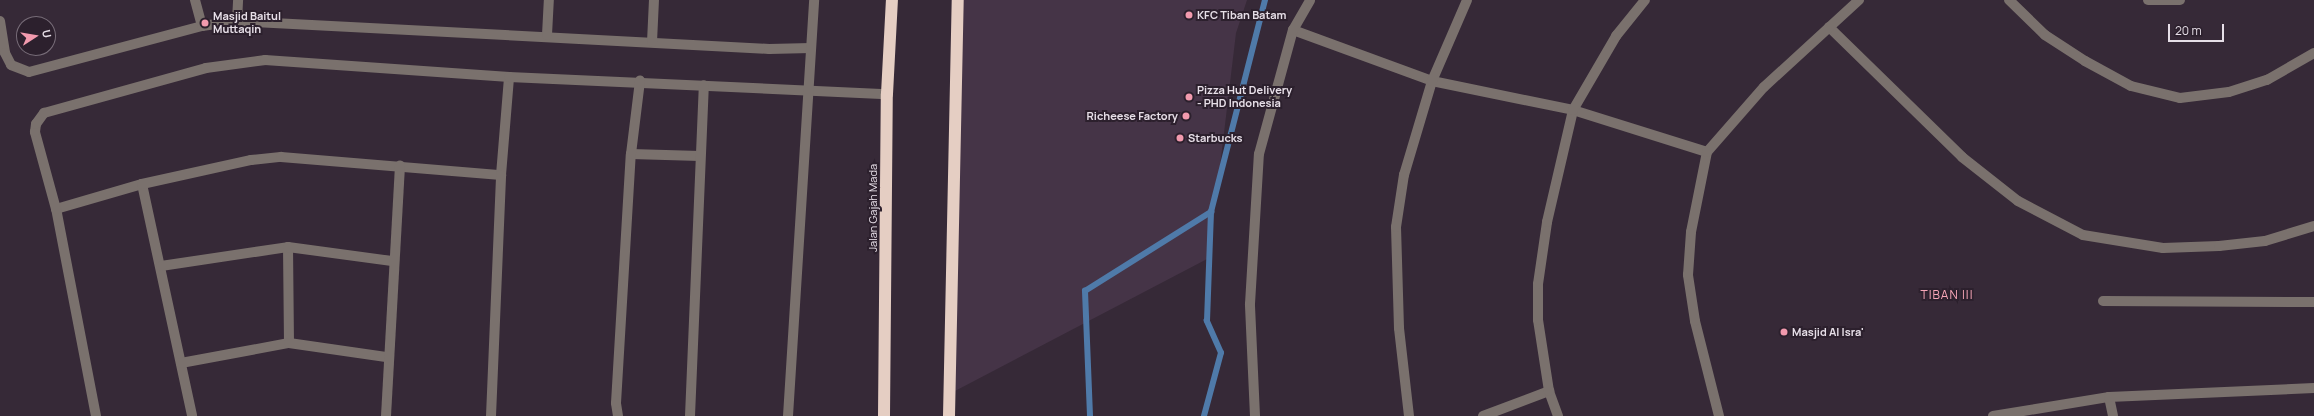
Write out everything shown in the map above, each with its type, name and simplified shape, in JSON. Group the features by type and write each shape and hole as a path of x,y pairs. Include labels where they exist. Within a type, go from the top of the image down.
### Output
{"highway":[{"name":"Jalan Gajah Mada","path":"884,416 887,94 892,0"},
{"path":"949,416 958,0"}],"street":[{"path":"196,0 202,26"},
{"path":"237,21 238,0"},
{"path":"547,35 549,0"},
{"path":"652,42 654,0"},
{"path":"788,416 814,0"},
{"path":"1255,416 1250,304 1259,154 1293,30 1310,0"},
{"path":"1408,416 1398,313 1396,227 1404,175 1432,80 1467,0"},
{"path":"1558,416 1549,391 1538,320 1538,284 1547,222 1573,110 1616,36 1645,0"},
{"path":"1719,416 1695,321 1688,275 1691,232 1707,152 1764,87 1859,0"},
{"path":"2009,0 2045,35 2085,62 2131,86 2180,98 2229,92 2267,80 2314,53"},
{"path":"2148,0 2180,0"},
{"path":"0,21 5,53 11,65 29,72 202,26 237,21 547,35 652,42 811,48"},
{"path":"1829,27 1962,157 2018,201 2083,235 2163,248 2219,246 2265,241 2314,226"},
{"path":"1293,30 1432,80 1573,110 1707,152"},
{"path":"96,416 56,209 35,132 36,124 44,113 245,61 509,77 640,81 887,94"},
{"path":"491,416 501,175 509,77"},
{"path":"618,416 616,403 632,154 640,81"},
{"path":"690,416 704,85"},
{"path":"632,154 700,156"},
{"path":"56,209 142,184 251,160 281,157 400,165 501,175"},
{"path":"386,416 386,357 400,165"},
{"path":"142,184 161,266 192,416"},
{"path":"161,266 288,247 392,262"},
{"path":"288,247 289,343"},
{"path":"2103,301 2314,302"},
{"path":"181,364 289,343 386,357"},
{"path":"1993,416 2109,397 2314,388"},
{"path":"1483,416 1549,391"},
{"path":"2109,397 2113,416"}],"shaded area":[{"path":"962,0 1247,0 1236,33 1209,258 955,391"}],"waterway":[{"path":"1204,416 1221,353 1207,321 1211,212 1265,0"},
{"path":"1090,416 1085,291 1211,212"}],"place":[{"name":"KFC Tiban Batam","path":"1189,15"},
{"name":"Masjid Baitul Muttaqin","path":"205,23"},
{"name":"Pizza Hut Delivery - PHD Indonesia","path":"1189,97"},
{"name":"Richeese Factory","path":"1186,116"},
{"name":"Starbucks","path":"1180,138"},
{"name":"Masjid Al Isra'","path":"1784,332"}],"district":[{"name":"TIBAN III","path":"1947,295"}]}
